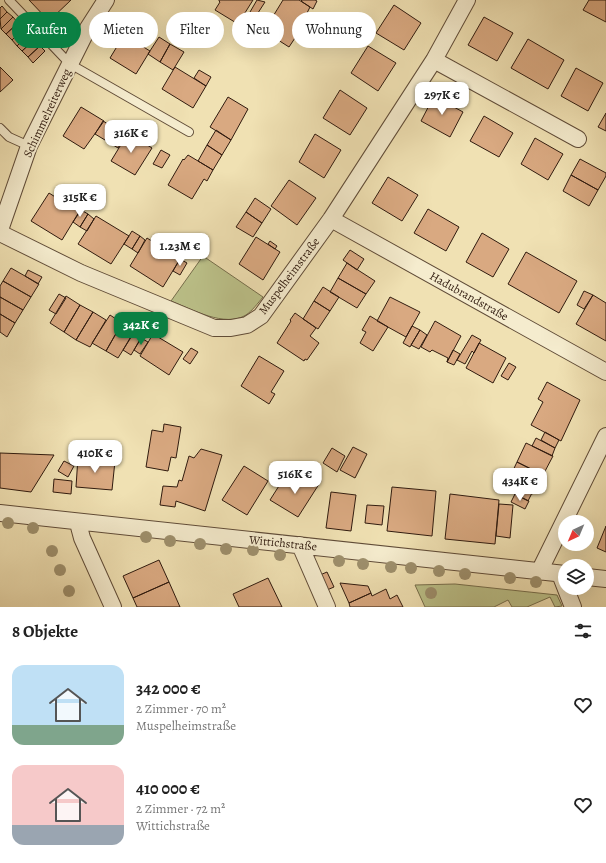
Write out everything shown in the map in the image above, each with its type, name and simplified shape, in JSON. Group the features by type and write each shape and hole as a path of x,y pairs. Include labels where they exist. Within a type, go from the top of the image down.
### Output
{"street":[{"name":"Schimmelreiterweg","path":"0,230 29,146 88,28 106,0"},
{"name":"Muspelheimstraße","path":"0,233 81,273 214,328 231,328 247,325 261,316 331,219 434,60 467,0"},
{"path":"434,60 578,139"},
{"name":"Hadubrandstraße","path":"331,219 606,372"},
{"path":"539,572 606,436"},
{"name":"Wittichstraße","path":"0,513 78,523 300,545 558,574"},
{"path":"78,523 82,538 113,607"},
{"path":"300,545 327,607"},
{"path":"594,578 606,579"},
{"path":"569,595 573,607"}],"lane":[{"name":"Schimmelreiterweg","path":"10,0 70,64 189,132"},
{"path":"0,128 9,137 29,146"}],"green space":[{"path":"203,256 263,297 246,315 238,318 218,318 208,316 171,301"},
{"path":"455,584 557,595 562,606 555,607 550,597 527,607 512,607 508,600 494,607 425,607 415,585"}],"building":[{"path":"29,0 71,0 58,12 40,12"},
{"path":"253,0 246,12 232,12 232,20 224,15 224,12 218,12 215,10 220,2 219,1"},
{"path":"257,0 265,2 259,12 250,12"},
{"path":"283,0 299,0 310,7 308,12 292,12 292,42 289,47 284,44 284,12 276,12"},
{"path":"589,0 606,0 606,22 583,10"},
{"path":"301,1 317,1 313,9"},
{"path":"394,5 421,23 404,50 376,33"},
{"path":"2,6 7,12 0,19 0,8"},
{"path":"7,12 12,16 1,29 0,19"},
{"path":"484,17 513,33 497,61 468,45"},
{"path":"12,18 12,28 6,34 1,29"},
{"path":"12,28 12,40 6,34"},
{"path":"159,37 166,41 166,48 168,48 160,62 148,54 152,48 158,48"},
{"path":"528,39 564,60 548,89 511,68"},
{"path":"25,48 38,48 28,57 22,51"},
{"path":"38,48 42,48 45,51 33,63 28,57"},
{"path":"116,48 145,48 150,51 136,74 110,58"},
{"path":"168,48 177,48 184,52 173,70 160,62"},
{"path":"367,48 371,48 396,63 378,91 351,73"},
{"path":"0,67 13,80 0,92"},
{"path":"175,67 206,86 193,108 162,89"},
{"path":"576,68 603,83 588,111 561,96"},
{"path":"199,70 211,77 206,86 194,78"},
{"path":"340,90 367,108 350,135 323,118"},
{"path":"434,96 463,112 450,137 421,121"},
{"path":"228,97 248,109 231,140 210,127"},
{"path":"81,107 104,121 84,149 63,136"},
{"path":"606,113 606,131 598,127"},
{"path":"484,116 513,133 499,157 470,141"},
{"path":"103,121 118,130 110,143 95,134"},
{"path":"118,130 126,135 118,148 110,143"},
{"path":"216,130 231,140 222,155 207,145"},
{"path":"128,133 152,148 135,175 111,161"},
{"path":"315,134 341,150 324,178 299,162"},
{"path":"535,138 563,154 548,180 521,164"},
{"path":"207,145 222,155 213,170 198,161"},
{"path":"161,150 170,155 162,168 153,164"},
{"path":"188,155 213,170 207,181 204,179 192,199 168,185 183,159 184,160"},
{"path":"580,159 606,173 606,176 598,190 571,175"},
{"path":"571,175 598,190 589,206 563,191"},
{"path":"388,177 418,195 402,221 372,203"},
{"path":"289,180 316,198 297,225 271,206"},
{"path":"49,193 79,212 62,240 31,221"},
{"path":"255,198 271,209 262,223 246,212"},
{"path":"428,209 459,227 446,251 414,233"},
{"path":"81,210 88,214 80,227 73,222"},
{"path":"246,212 262,223 253,237 236,227"},
{"path":"88,214 94,219 87,231 80,227"},
{"path":"96,216 129,236 111,264 78,244"},
{"path":"132,231 140,236 132,249 124,244"},
{"path":"482,233 509,249 493,277 466,262"},
{"path":"140,236 145,240 138,253 132,249"},
{"path":"256,237 280,252 263,280 239,264"},
{"path":"147,238 180,259 163,287 130,266"},
{"path":"270,241 277,246 275,249 268,244"},
{"path":"350,250 364,259 357,270 343,260"},
{"path":"526,252 577,281 559,313 508,284"},
{"path":"180,259 187,263 180,275 173,271"},
{"path":"347,263 375,281 366,294 338,278"},
{"path":"11,268 39,284 31,297 3,281"},
{"path":"28,270 42,277 38,284 25,276"},
{"path":"338,278 366,294 357,308 330,292"},
{"path":"3,281 31,297 23,310 0,297 0,286"},
{"path":"323,287 339,297 330,311 314,301"},
{"path":"584,291 593,295 584,309 577,305"},
{"path":"59,294 66,298 56,314 49,310"},
{"path":"593,295 606,303 606,341 576,324"},
{"path":"66,296 80,305 64,332 50,323"},
{"path":"0,297 23,310 15,323 0,314"},
{"path":"390,297 420,312 406,337 377,321"},
{"path":"314,301 330,311 318,329 303,319"},
{"path":"80,305 93,312 76,340 64,332"},
{"path":"93,312 106,320 90,347 76,340"},
{"path":"295,313 316,328 310,336 319,343 307,360 305,359 304,361 277,343"},
{"path":"0,314 15,323 7,337 0,332"},
{"path":"110,315 122,323 106,351 92,343"},
{"path":"370,316 388,327 373,351 360,343 366,332 362,330"},
{"path":"435,321 461,336 447,362 448,358 432,350 430,352 421,347"},
{"path":"122,323 135,331 118,358 106,351"},
{"path":"412,326 420,330 410,347 403,343"},
{"path":"420,330 427,335 419,349 411,345"},
{"path":"133,333 141,338 131,355 123,350"},
{"path":"153,334 183,352 169,375 140,356"},
{"path":"472,335 481,340 474,353 472,351 465,364 457,360"},
{"path":"141,338 148,342 140,354 134,350"},
{"path":"479,343 506,358 493,383 466,368"},
{"path":"191,348 198,352 190,364 183,359"},
{"path":"453,350 460,354 454,365 447,362"},
{"path":"259,356 284,371 271,392 275,394 269,404 241,386"},
{"path":"509,363 516,367 508,380 501,376"},
{"path":"547,382 580,400 561,441 531,425 543,402 538,399"},
{"path":"164,424 181,427 176,458 171,457 168,471 146,467 152,430 163,432"},
{"path":"545,432 559,440 555,448 541,440"},
{"path":"536,438 555,448 552,456 532,446"},
{"path":"526,443 553,456 543,475 517,462"},
{"path":"353,447 367,454 355,478 340,470"},
{"path":"332,448 345,456 337,472 323,463"},
{"path":"201,449 222,455 205,511 176,501 175,507 160,505 163,486 177,487 179,480 182,481 189,456 194,458"},
{"path":"0,453 54,455 31,492 0,488"},
{"path":"78,457 115,461 112,490 76,487"},
{"path":"64,461 74,466 68,477 58,471"},
{"path":"517,462 543,475 533,494 508,481"},
{"path":"244,466 268,481 247,515 222,500"},
{"path":"311,475 321,481 298,517 270,500 284,478 297,486 299,483 304,486"},
{"path":"54,479 72,481 71,494 53,492"},
{"path":"513,484 532,493 528,501 509,491"},
{"path":"392,487 436,491 432,536 387,531"},
{"path":"331,492 356,495 351,531 326,528"},
{"path":"450,494 499,500 495,544 445,539"},
{"path":"515,494 529,501 525,509 511,502"},
{"path":"499,504 513,505 510,538 496,536"},
{"path":"367,505 384,506 382,525 365,523"},
{"path":"606,526 606,552 597,548"},
{"path":"159,560 169,582 133,598 123,576"},
{"path":"327,572 334,587 327,590 320,575"},
{"path":"268,578 282,607 239,607 233,594"},
{"path":"169,582 180,607 137,607 133,598"},
{"path":"340,583 368,586 371,593 349,603"},
{"path":"386,589 390,599 397,595 403,607 350,607 349,603 371,593 372,596"}]}
